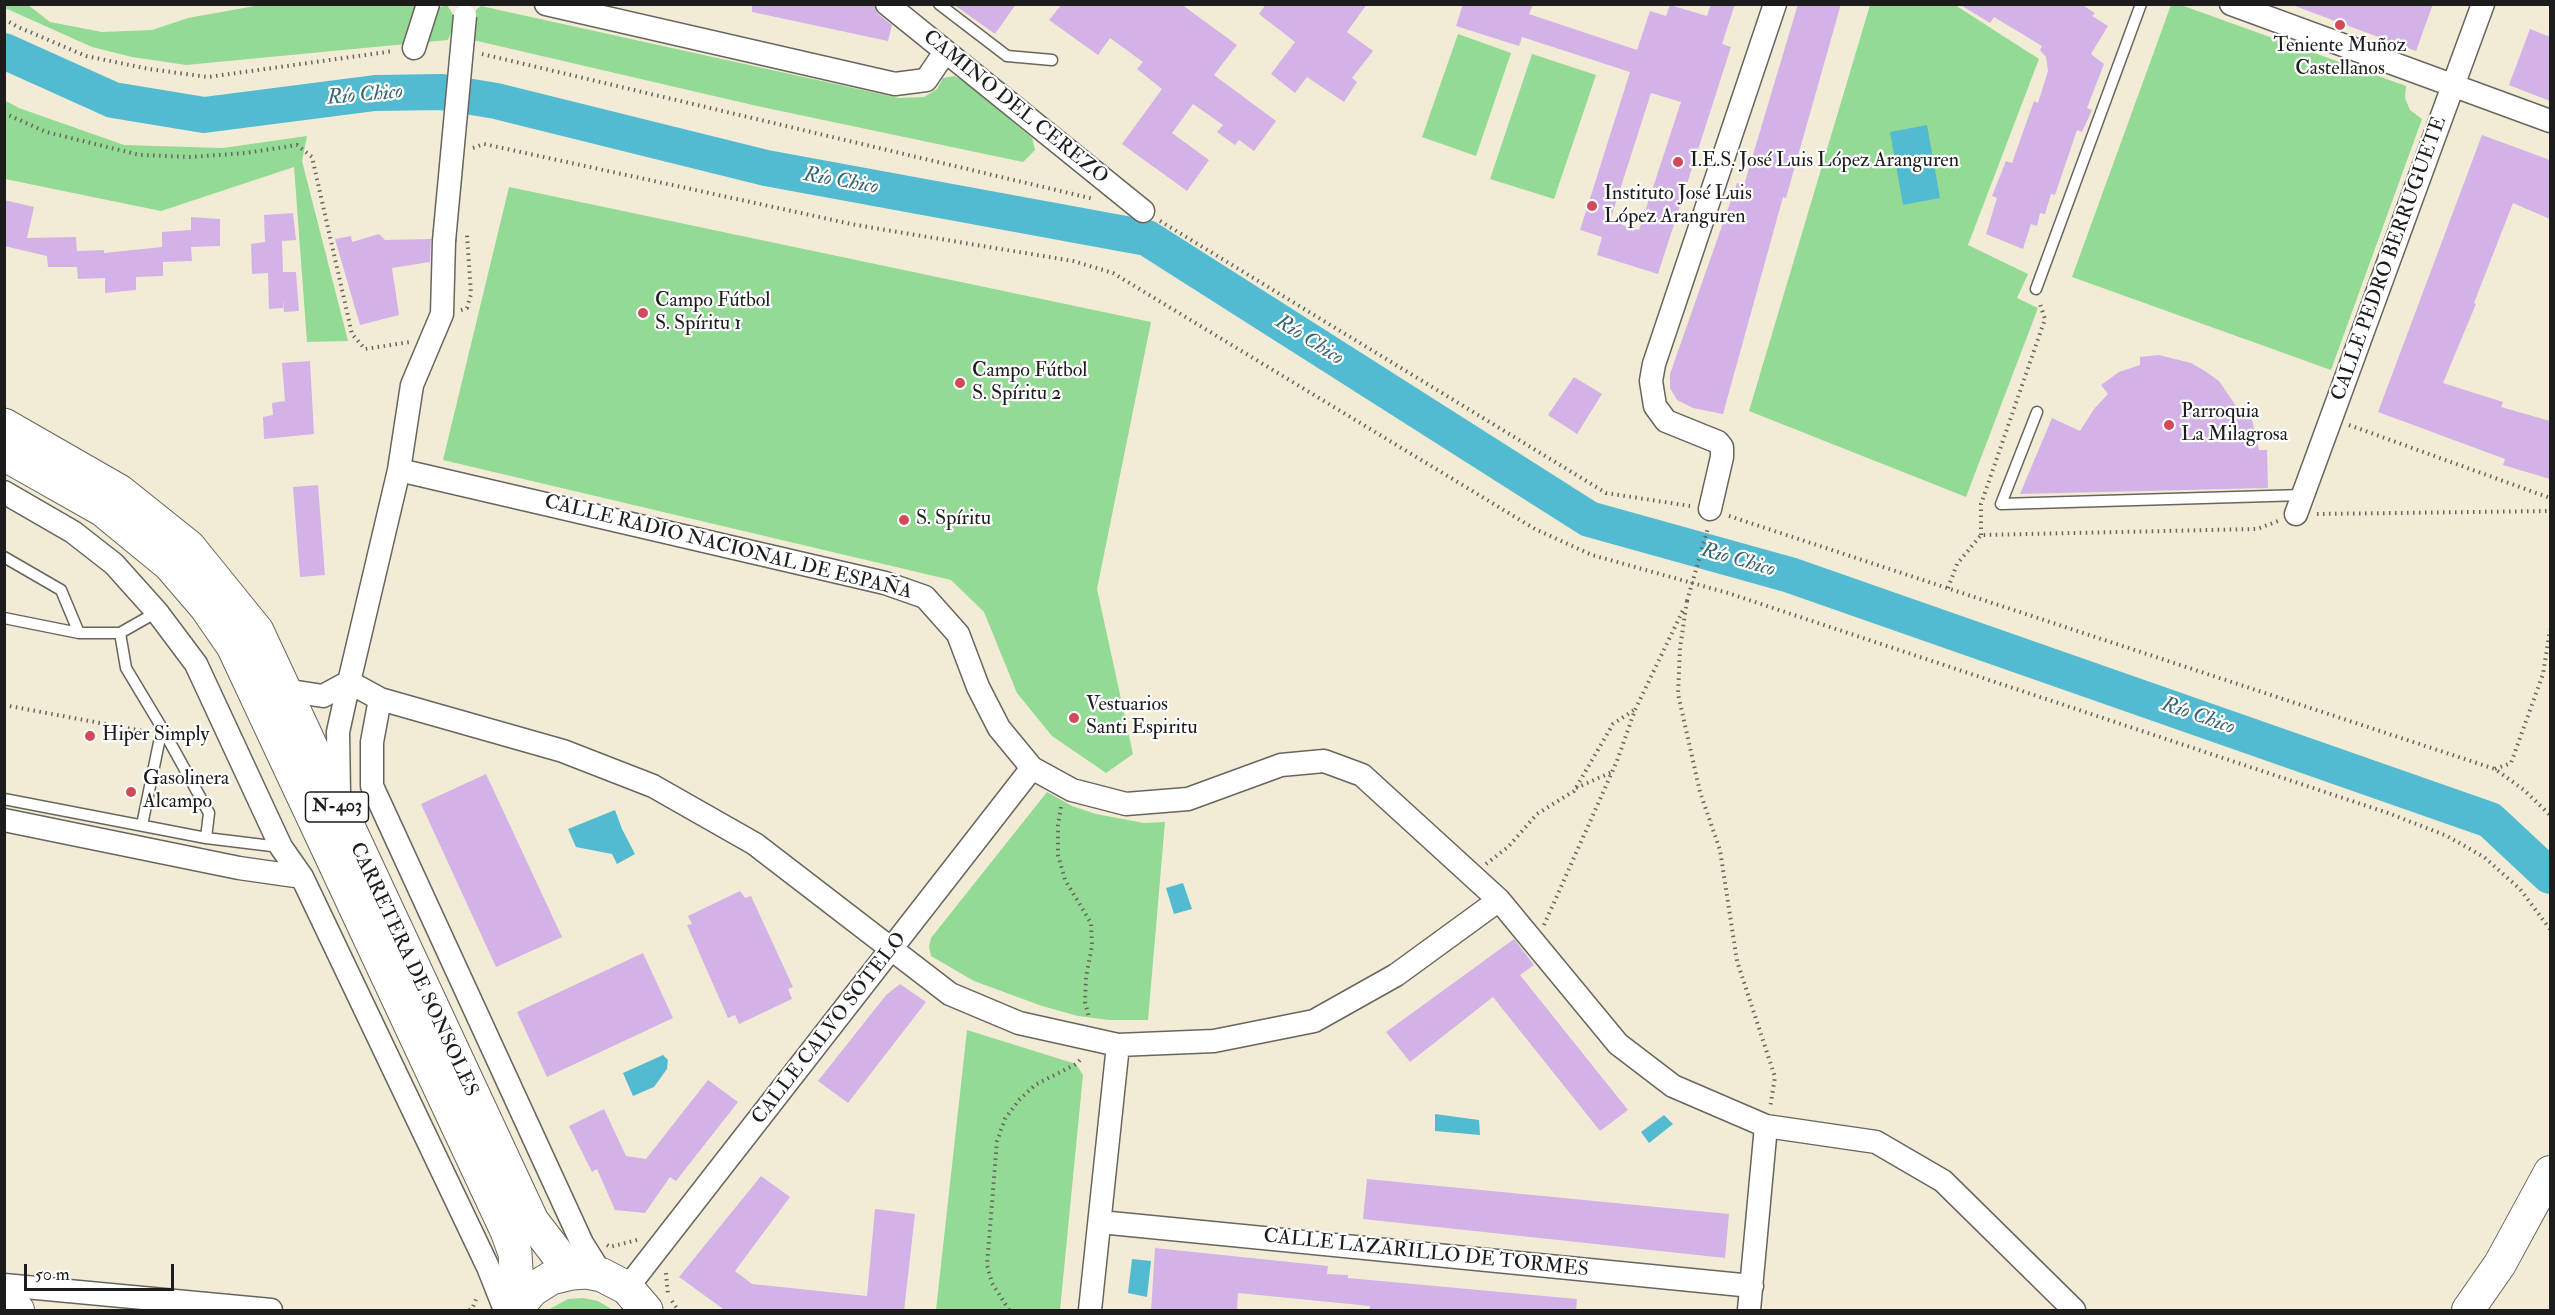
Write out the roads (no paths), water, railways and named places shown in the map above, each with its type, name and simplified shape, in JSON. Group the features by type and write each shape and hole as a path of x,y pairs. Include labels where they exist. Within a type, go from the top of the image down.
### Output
{"highway":[{"name":"CARRETERA DE SONSOLES","path":"4,425 119,491 189,547 256,631 532,1221 612,1287"},
{"name":"CARRETERA DE SONSOLES","path":"4,454 103,510 170,566 206,607 233,646 516,1253 508,1307"},
{"path":"508,1307 550,1278 612,1287"}],"street":[{"path":"414,48 428,4"},
{"path":"546,4 895,84 926,80 945,52"},
{"name":"CAMINO DEL CEREZO","path":"887,4 1143,211"},
{"path":"1710,509 1722,457 1722,447 1718,442 1666,421 1655,406 1651,381 1654,364 1775,4"},
{"path":"2231,4 2550,121"},
{"name":"CALLE PEDRO BERRUGUETE","path":"2300,504 2483,4"},
{"path":"340,814 338,732 399,470 412,385 442,314 444,241 464,10"},
{"name":"CALLE RADIO NACIONAL DE ESPAÑA","path":"399,470 885,583 926,597 958,634 978,687 999,728 1032,768 1072,790 1126,804 1188,800 1281,765 1324,761 1362,775 1499,900 1618,1044 1673,1086 1766,1126 1876,1142 1943,1180 2073,1311"},
{"path":"4,492 73,532 114,564 157,612 196,664 281,847 302,878 508,1307"},
{"path":"284,690 323,696 349,682"},
{"path":"349,682 380,699 563,751 653,786 755,844 950,994 1019,1023 1107,1043 1214,1041 1314,1021 1396,975 1499,900"},
{"name":"CARRETERA DE SONSOLES","path":"380,699 372,742 372,786 577,1232 612,1287"},
{"name":"CALLE CALVO SOTELO","path":"612,1287 891,950 1032,768"},
{"path":"4,819 239,868 302,878"},
{"path":"1090,1311 1100,1222 1107,1043"},
{"path":"1749,1311 1766,1126"},
{"path":"2468,1311 2500,1264 2550,1172"},
{"name":"CALLE LAZARILLO DE TORMES","path":"1100,1222 1752,1286"},
{"path":"4,1285 271,1311"},
{"path":"4,1309 18,1311"}],"lane":[{"path":"939,4 1007,56 1052,60"},
{"path":"2036,289 2140,4"},
{"path":"2037,412 2001,504 2300,504"},
{"path":"4,557 61,590 80,633"},
{"path":"4,618 80,633 120,633 157,612"},
{"path":"120,633 126,668 208,813 206,838"},
{"path":"142,825 161,731"},
{"path":"4,799 206,838 281,847"}],"water":[{"path":"1927,125 1940,198 1903,205 1890,132"},
{"path":"615,810 635,854 617,864 612,854 576,847 568,829"},
{"path":"1183,883 1192,909 1174,914 1166,888"},
{"path":"663,1055 668,1060 667,1069 654,1087 633,1096 623,1073"},
{"path":"1435,1114 1479,1120 1480,1135 1435,1131"},
{"path":"1664,1115 1673,1124 1649,1143 1641,1132"},
{"path":"1132,1259 1151,1261 1147,1297 1128,1293"}],"waterway":[{"name":"Río Chico","path":"4,51 113,100 204,115 375,93 442,92 496,101 766,168 1147,238 1589,519 1790,575 2490,820 2550,876"}],"place":[{"name":"Teniente Muñoz Castellanos","path":"2340,25"},
{"name":"I.E.S. José Luis López Aranguren","path":"1678,162"},
{"name":"Instituto José Luis López Aranguren","path":"1592,206"},
{"name":"Campo Fútbol S. Spíritu 1","path":"643,313"},
{"name":"Campo Fútbol S. Spíritu 2","path":"960,383"},
{"name":"Parroquia La Milagrosa","path":"2169,425"},
{"name":"S. Spíritu","path":"904,520"},
{"name":"Vestuarios Santi Espiritu","path":"1074,718"},
{"name":"Hiper Simply","path":"90,736"},
{"name":"Gasolinera Alcampo","path":"131,792"}]}
